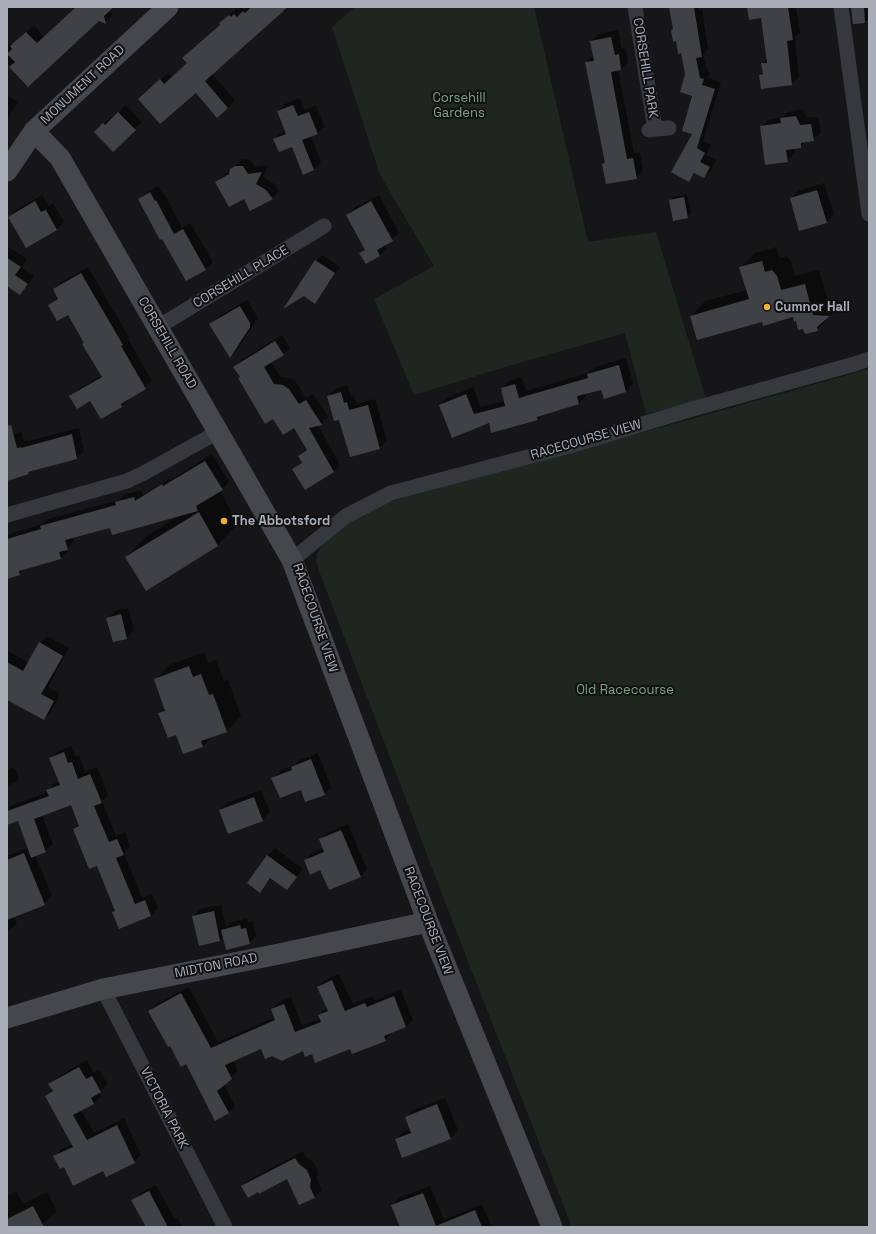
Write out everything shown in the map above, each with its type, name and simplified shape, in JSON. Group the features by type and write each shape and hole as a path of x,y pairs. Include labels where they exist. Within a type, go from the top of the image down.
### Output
{"street":[{"name":"CORSEHILL PARK","path":"634,7 658,129"},
{"path":"841,7 869,214"},
{"name":"MONUMENT ROAD","path":"7,171 34,131 160,9"},
{"name":"CORSEHILL ROAD","path":"34,131 60,158 292,560"},
{"name":"CORSEHILL PLACE","path":"158,327 324,226"},
{"name":"RACECOURSE VIEW","path":"552,1227 428,922 292,560 346,516 391,493 573,445 689,410 858,364 869,359"},
{"path":"7,515 127,481 218,432"},
{"name":"MIDTON ROAD","path":"7,1018 103,988 279,954 428,922"},
{"name":"VICTORIA PARK","path":"103,988 225,1227"}],"green space":[{"name":"Corsehill Gardens","path":"355,7 534,7 588,242 656,232 706,399 646,414 625,333 522,362 414,395 374,299 434,266 380,175 332,27"},
{"name":"Old Racecourse","path":"869,369 869,1227 572,1227 455,928 319,571 316,560 318,553 323,544 349,520 392,501"}],"building":[{"path":"76,7 114,7 104,16 106,24 99,21 28,87 9,67 15,62 7,54 12,49 10,46 26,32 37,43"},
{"path":"251,7 288,7 205,81 228,108 217,118 196,93 160,124 138,99 160,79 164,84 187,63 182,58 220,25 219,23 229,15 231,17 234,14 237,17 243,11 245,13"},
{"path":"669,7 694,7 702,57 696,58 700,78 704,79 702,85 715,89 697,148 705,153 700,162 710,167 704,178 694,173 689,182 671,172 692,134 682,131 692,96 680,92 685,74 681,53 678,54 676,41 673,42 671,30 673,29"},
{"path":"747,7 788,7 793,40 787,41 792,85 761,89 759,75 763,74 761,63 767,63 761,18 749,20"},
{"path":"851,7 864,7 865,23 853,24"},
{"path":"611,37 615,55 619,54 621,70 611,72 627,159 633,158 637,179 606,184 602,164 605,163 585,62 594,61 590,41"},
{"path":"293,105 298,116 309,112 318,134 302,140 314,170 303,175 292,147 279,152 273,139 286,134 277,111"},
{"path":"118,112 136,130 113,152 94,132 103,123 105,125"},
{"path":"796,116 800,125 811,124 814,141 801,143 801,148 786,150 788,162 765,165 760,126 781,123 780,118"},
{"path":"235,166 243,166 248,174 262,172 256,184 266,190 273,199 250,211 244,199 229,207 215,182 229,174 230,169"},
{"path":"817,190 827,223 799,231 790,198"},
{"path":"150,192 155,201 156,200 174,234 183,229 206,270 186,281 162,239 160,240 138,199"},
{"path":"684,197 688,218 673,221 669,200"},
{"path":"35,201 41,212 46,210 57,230 26,248 8,217"},
{"path":"371,201 393,241 377,250 380,256 366,264 359,253 365,250 346,215"},
{"path":"7,258 21,267 15,275 28,284 20,295 8,287 7,288"},
{"path":"315,260 335,273 315,304 304,296 283,309"},
{"name":"Cumnor Hall","path":"762,261 765,272 772,270 777,276 781,290 805,284 813,315 830,316 817,327 818,331 805,334 803,329 798,330 796,321 794,322 793,317 763,326 762,322 697,340 690,316 749,299 739,267"},
{"path":"81,273 123,345 121,346 146,389 121,404 122,407 101,419 90,401 77,409 69,396 102,377 82,344 84,343 68,315 57,321 48,305 58,299 53,289"},
{"path":"240,306 250,323 250,327 230,358 209,324"},
{"path":"275,341 284,355 264,367 274,384 283,385 289,389 299,404 306,400 322,425 309,428 334,472 305,490 292,469 302,463 298,456 307,450 294,428 283,435 273,419 265,424 238,378 240,377 233,367"},
{"path":"619,365 626,392 604,399 601,390 577,396 579,404 537,417 538,420 491,433 489,423 452,438 439,405 466,394 474,414 505,406 501,388 515,384 519,398 588,378 587,374"},
{"path":"341,392 344,403 347,402 349,410 368,405 380,449 350,457 339,420 334,421 327,396"},
{"path":"11,425 17,448 72,434 77,459 28,472 29,474 7,481 7,426"},
{"path":"205,461 223,490 196,506 198,511 112,535 110,528 65,540 68,550 59,552 61,559 19,571 20,575 7,579 7,539 41,529 40,526 116,505 115,502 134,497 135,501 162,484 163,486"},
{"path":"199,512 218,546 146,591 125,557"},
{"path":"121,614 127,639 113,642 106,618"},
{"path":"39,642 63,656 41,694 54,701 44,720 7,700 7,662 23,671"},
{"path":"189,666 193,677 201,674 209,695 213,694 227,732 201,741 203,747 183,754 176,735 168,738 158,713 165,711 154,679"},
{"path":"64,752 68,763 72,762 78,779 90,774 102,803 94,806 109,842 117,839 124,855 116,858 135,904 145,900 151,916 119,929 112,912 115,911 97,866 89,869 73,829 79,826 71,805 34,819 46,852 31,858 18,821 7,825 7,811 49,796 46,790 60,785 49,758"},
{"path":"311,759 325,795 305,802 301,790 280,798 271,778 292,770 291,767"},
{"path":"254,797 263,821 228,834 219,810"},
{"path":"341,830 361,877 329,890 320,870 310,875 304,860 324,852 319,839"},
{"path":"24,853 45,905 7,920 7,860"},
{"path":"267,855 297,877 287,890 270,878 260,893 247,883"},
{"path":"214,911 220,941 199,946 192,916"},
{"path":"240,925 241,929 246,928 250,944 226,950 221,930"},
{"path":"332,980 345,1011 365,1003 367,1007 394,996 406,1027 384,1036 386,1041 352,1054 350,1049 315,1063 312,1054 305,1057 303,1051 282,1061 272,1056 265,1059 261,1049 225,1065 232,1079 217,1091 229,1113 215,1121 186,1064 181,1067 148,1011 181,993 211,1048 275,1020 271,1009 284,1004 295,1032 321,1022 318,1015 328,1011 317,987"},
{"path":"79,1067 86,1079 92,1076 101,1092 91,1098 94,1104 73,1115 87,1140 117,1125 135,1163 106,1177 103,1171 73,1186 64,1167 60,1169 53,1156 73,1147 45,1096 53,1091 48,1084"},
{"path":"437,1104 451,1139 402,1158 395,1139 411,1133 405,1117"},
{"path":"295,1158 299,1164 307,1170 311,1180 310,1187 315,1198 299,1205 287,1179 259,1194 258,1192 248,1198 241,1186"},
{"path":"149,1191 168,1227 146,1227 131,1200"},
{"path":"423,1193 436,1226 475,1210 482,1227 400,1227 391,1205"},
{"path":"33,1206 44,1227 7,1227 7,1219"}],"place":[{"name":"Cumnor Hall","path":"767,307"},
{"name":"The Abbotsford","path":"224,521"}]}
